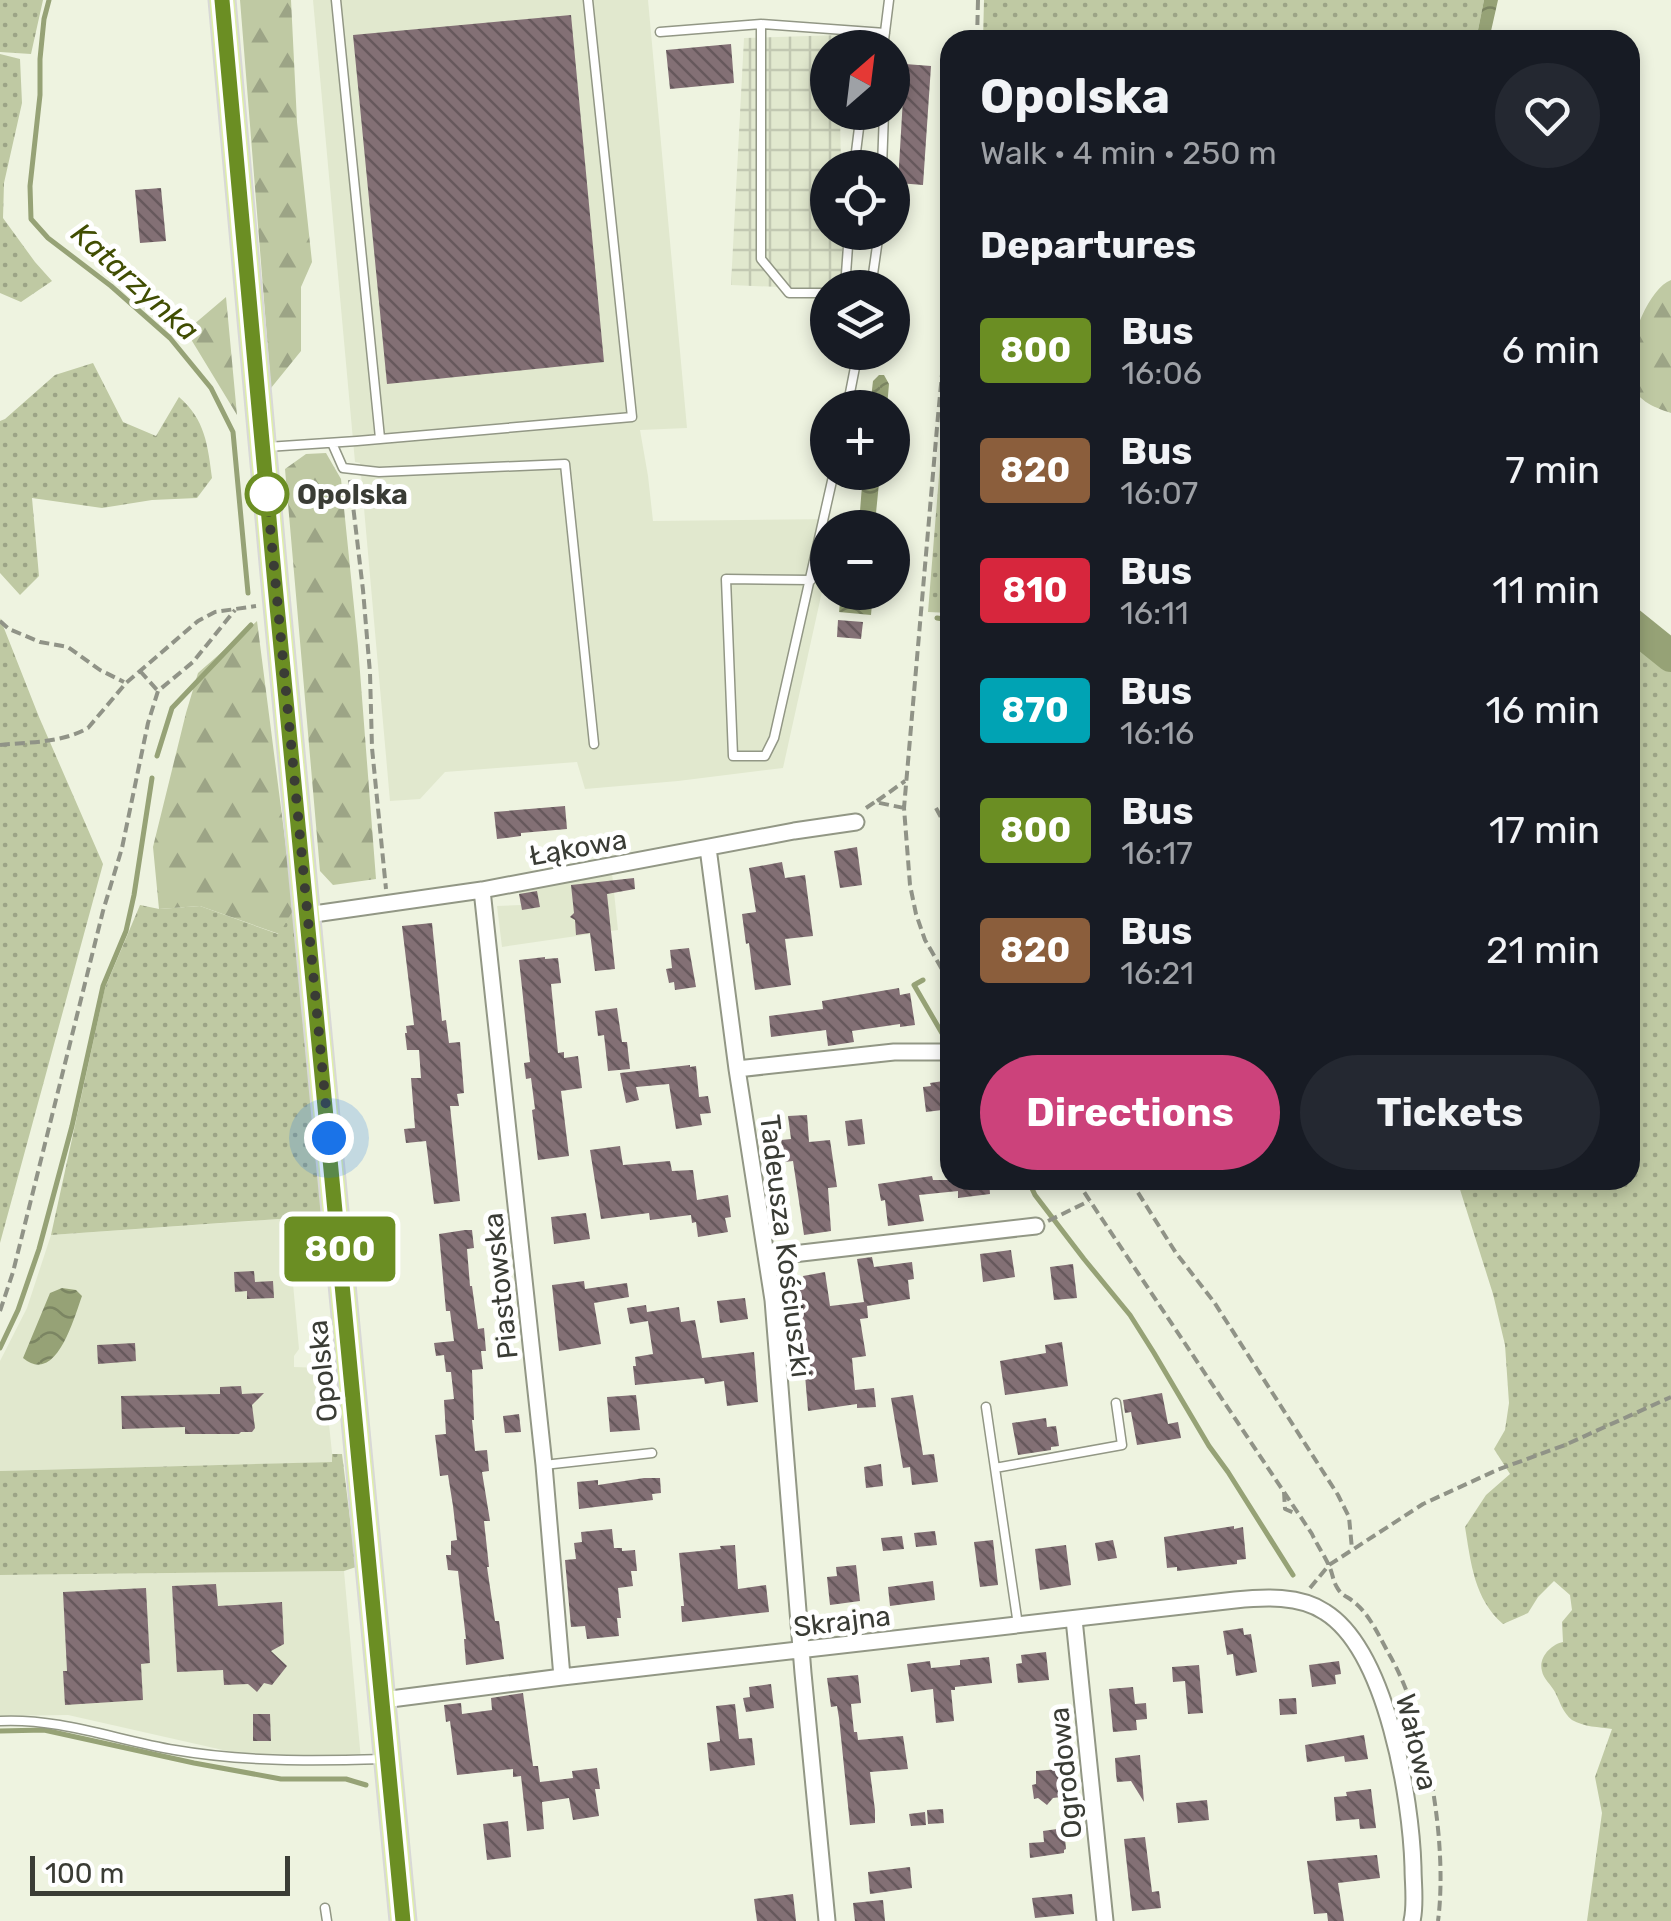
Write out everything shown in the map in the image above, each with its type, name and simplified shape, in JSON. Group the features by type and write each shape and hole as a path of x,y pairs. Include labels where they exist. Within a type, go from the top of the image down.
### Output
{"main road":[{"name":"Opolska","path":"222,0 403,1921"}],"street":[{"name":"Łąkowa","path":"308,915 482,890 856,822"},
{"name":"Tadeusza Kościuszki","path":"708,848 773,1300 801,1651 828,1921"},
{"name":"Piastowska","path":"482,890 544,1465 562,1677"},
{"path":"737,1068 894,1052 940,1052"},
{"path":"766,1256 1048,1221"},
{"name":"Skrajna","path":"383,1700 1263,1597 1306,1602"},
{"name":"Wałowa","path":"1306,1602 1328,1613 1350,1637 1368,1664 1381,1695 1406,1796 1412,1850 1412,1921"},
{"name":"Ogrodowa","path":"1074,1619 1105,1921"}],"lane":[{"path":"336,0 380,438"},
{"path":"263,447 632,418 588,0"},
{"path":"885,30 889,0"},
{"path":"761,24 761,259 789,293 810,294"},
{"path":"660,32 761,24 835,30"},
{"path":"332,443 344,468 379,472 565,464 594,744"},
{"path":"726,579 811,580 774,738 764,756 733,756 726,579"},
{"path":"995,1468 1122,1445 1116,1403"},
{"path":"986,1407 1018,1625"},
{"path":"544,1465 652,1453"},
{"path":"0,1721 48,1722 176,1750 389,1770"},
{"path":"325,1908 327,1921"}],"path":[{"path":"977,30 978,0"},
{"path":"940,398 904,808 916,914 940,965"},
{"path":"350,469 363,590 372,748 389,903"},
{"path":"0,745 80,733 126,683 198,622 215,612 277,603"},
{"path":"0,1311 122,848 140,755 158,691 193,662 235,610"},
{"path":"0,621 40,642 68,647 126,683"},
{"path":"140,670 158,691"},
{"path":"856,822 864,810 905,780"},
{"path":"875,802 904,808"},
{"path":"936,808 940,815"},
{"path":"1082,1190 1284,1492 1329,1565 1340,1593 1355,1602"},
{"path":"1136,1190 1176,1253 1214,1302 1338,1495 1349,1517 1352,1549"},
{"path":"1048,1221 1089,1200"},
{"path":"1306,1602 1310,1588 1329,1565 1422,1504 1671,1397"}],"shaded area":[{"path":"313,0 648,0 687,428 640,430 653,521 810,519 810,610 818,610 783,768 585,789 577,762 445,772 420,799 390,801 360,463 355,462"},
{"path":"810,36 810,130 840,130 841,150 810,150 810,250 842,250 842,270 810,270 810,288 731,285 744,38"},
{"path":"612,873 618,930 502,947 497,906 521,905 519,891"},
{"path":"294,1218 284,1256 285,1267 292,1273 299,1349 294,1367 323,1368 333,1462 0,1471 0,1361 27,1308 51,1235"},
{"path":"344,1571 361,1760 289,1765 68,1715 0,1716 0,1575"}],"green space":[{"path":"0,0 43,0 31,54 0,52"},
{"path":"240,0 291,0 297,122 312,262 301,287 301,351 271,388"},
{"path":"984,0 1484,0 1478,30 983,30"},
{"path":"0,54 20,59 22,103 4,183 3,218 52,281 21,302 0,293"},
{"path":"1671,280 1671,413 1640,397 1640,321 1662,286"},
{"path":"226,297 237,415 186,331"},
{"path":"93,363 123,422 156,436 179,397 188,405 207,444 212,478 197,498 102,508 32,498 39,576 20,595 0,573 0,421 55,375"},
{"path":"326,453 341,479 376,879 333,885 320,871 285,469 306,454"},
{"path":"940,464 940,613 928,612"},
{"path":"0,618 103,864 0,1243"},
{"path":"257,621 294,909 279,934 200,906 159,909 153,847 198,673"},
{"path":"1640,638 1671,663 1671,1921 1587,1921 1602,1813 1595,1777 1612,1729 1572,1720 1543,1674 1544,1656 1563,1642 1562,1622 1572,1610 1570,1595 1554,1581 1528,1613 1503,1624 1486,1603 1475,1580 1465,1527 1486,1495 1510,1474 1494,1449 1505,1430 1509,1403 1505,1345 1460,1190 1640,1190"},
{"path":"140,905 159,909 200,906 278,934 294,909 323,1219 317,1226 289,1234 293,1218 51,1235 105,988"},
{"path":"332,1454 342,1454 356,1567 344,1571 0,1575 0,1471 332,1462"}],"water":[{"path":"1484,0 1498,0 1491,30 1478,30"},
{"path":"884,375 888,390 872,390 873,381"},
{"path":"862,490 878,490 876,510 860,510"},
{"path":"839,610 871,610 871,615"},
{"path":"62,1288 76,1290 82,1296 74,1319 54,1356 35,1364 23,1358 50,1293"}],"building":[{"path":"571,15 604,362 387,384 353,35"},
{"path":"731,44 734,83 670,89 666,50"},
{"path":"910,64 931,66 923,185 910,184 910,150 900,150 901,130 910,130"},
{"path":"161,188 166,241 140,243 135,190"},
{"path":"838,620 863,622 861,639 837,637"},
{"path":"565,806 567,829 497,839 494,812"},
{"path":"857,847 862,885 840,888 834,851"},
{"path":"782,862 785,878 805,875 813,936 785,939 791,985 755,990 742,914 756,912 749,868"},
{"path":"634,878 635,889 607,894 615,969 595,971 590,933 576,935 575,920 570,917 574,913 571,885"},
{"path":"537,891 540,907 522,910 519,894"},
{"path":"432,923 442,1021 446,1020 449,1043 460,1042 464,1093 457,1094 459,1106 450,1106 460,1201 434,1204 426,1141 406,1143 404,1129 415,1128 411,1078 421,1078 419,1050 407,1050 406,1026 414,1025 402,926"},
{"path":"689,948 696,987 675,990 666,969 672,968 670,950"},
{"path":"558,958 561,983 551,984 558,1053 564,1052 564,1058 578,1056 582,1088 561,1091 569,1156 538,1160 531,1078 526,1079 524,1063 530,1062 519,960"},
{"path":"899,988 900,995 910,993 915,1025 852,1031 854,1042 828,1046 826,1030 771,1037 769,1016 823,1009 822,1001"},
{"path":"617,1008 630,1069 608,1071 604,1035 598,1036 595,1011"},
{"path":"696,1066 699,1097 708,1096 711,1113 700,1114 702,1125 676,1129 669,1084 636,1087 639,1100 626,1103 620,1073"},
{"path":"940,1082 940,1110 926,1112 923,1087 931,1086 930,1083"},
{"path":"807,1115 809,1142 830,1140 837,1187 828,1188 831,1231 804,1235 793,1161 784,1162 781,1140 791,1139 788,1116"},
{"path":"862,1119 865,1144 848,1146 845,1121"},
{"path":"620,1146 623,1165 670,1161 672,1171 693,1170 697,1200 728,1195 728,1232 698,1237 691,1215 650,1220 649,1213 601,1219 590,1150"},
{"path":"932,1176 933,1180 940,1180 940,1190 990,1190 990,1194 958,1198 958,1191 919,1195 924,1221 888,1226 885,1200 881,1201 878,1184"},
{"path":"586,1213 590,1239 554,1244 551,1217"},
{"path":"472,1230 474,1248 467,1249 470,1286 478,1329 484,1328 486,1351 481,1351 483,1369 472,1370 472,1420 475,1451 487,1450 489,1471 482,1472 490,1521 484,1521 487,1567 504,1659 466,1665 458,1571 448,1570 446,1555 451,1555 451,1541 457,1540 453,1506 448,1475 440,1476 435,1435 446,1434 444,1400 454,1399 451,1372 446,1372 444,1355 436,1356 434,1343 454,1341 450,1311 446,1311 439,1234"},
{"path":"1011,1250 1015,1277 983,1282 980,1254"},
{"path":"872,1257 874,1267 912,1262 914,1279 908,1280 910,1299 867,1306 868,1318 860,1319 866,1356 852,1358 855,1390 874,1388 876,1407 857,1408 857,1404 808,1411 804,1363 795,1365 791,1334 801,1333 795,1283 804,1282 803,1276 825,1272 830,1306 864,1302 857,1259"},
{"path":"1073,1264 1077,1298 1054,1300 1050,1267"},
{"path":"254,1271 255,1282 273,1281 274,1298 247,1299 247,1291 235,1292 234,1272"},
{"path":"584,1281 585,1289 627,1283 629,1297 594,1303 601,1344 559,1351 552,1285"},
{"path":"745,1298 748,1319 720,1323 717,1301"},
{"path":"646,1305 647,1312 679,1307 681,1322 695,1320 702,1358 754,1352 758,1402 727,1406 724,1381 705,1384 704,1378 635,1385 635,1357 653,1354 648,1321 630,1324 627,1308"},
{"path":"1062,1342 1068,1386 1005,1395 1000,1361 1046,1353 1045,1345"},
{"path":"135,1343 136,1361 98,1364 97,1345"},
{"path":"241,1386 242,1394 264,1393 252,1405 252,1432 185,1434 185,1427 122,1429 121,1396 220,1394 220,1387"},
{"path":"1162,1393 1168,1424 1178,1422 1181,1438 1137,1445 1131,1412 1125,1413 1123,1400"},
{"path":"636,1395 640,1430 610,1432 607,1397"},
{"path":"913,1395 923,1455 934,1454 938,1482 912,1485 910,1467 903,1468 891,1398"},
{"path":"519,1414 521,1432 505,1433 503,1416"},
{"path":"1046,1418 1047,1427 1056,1426 1059,1446 1018,1455 1012,1423"},
{"path":"881,1464 883,1486 866,1488 864,1467"},
{"path":"660,1478 661,1493 652,1494 653,1500 579,1509 577,1482 598,1480 598,1485"},
{"path":"1243,1527 1246,1559 1237,1560 1237,1564 1177,1571 1177,1567 1167,1568 1164,1537"},
{"path":"612,1529 614,1548 635,1550 637,1571 631,1571 633,1586 618,1588 619,1636 587,1639 585,1626 571,1627 565,1560 576,1559 574,1543 582,1542 581,1532"},
{"path":"935,1531 937,1545 916,1547 914,1533"},
{"path":"902,1536 904,1549 883,1551 881,1538"},
{"path":"993,1540 998,1585 980,1587 974,1542"},
{"path":"1113,1540 1117,1558 1098,1561 1095,1543"},
{"path":"735,1545 738,1589 766,1585 769,1612 682,1622 679,1553"},
{"path":"1066,1545 1071,1585 1040,1590 1035,1549"},
{"path":"856,1565 860,1601 830,1605 827,1577 837,1576 836,1567"},
{"path":"933,1581 935,1600 890,1606 888,1587"},
{"path":"216,1584 218,1606 282,1602 284,1644 271,1651 287,1666 272,1685 264,1683 257,1692 248,1684 224,1685 223,1670 177,1672 172,1586"},
{"path":"146,1588 150,1663 141,1664 143,1700 65,1705 63,1592"},
{"path":"1243,1628 1244,1635 1251,1634 1257,1672 1236,1676 1233,1654 1227,1655 1223,1631"},
{"path":"1046,1652 1049,1680 1018,1683 1016,1664 1022,1663 1021,1655"},
{"path":"989,1657 992,1683 951,1690 954,1721 936,1723 933,1689 911,1692 907,1664 930,1661 931,1668"},
{"path":"1339,1661 1341,1674 1335,1675 1336,1684 1312,1687 1309,1665"},
{"path":"1199,1665 1203,1713 1188,1714 1185,1681 1173,1682 1172,1667"},
{"path":"858,1675 861,1703 851,1704 858,1740 903,1736 908,1769 870,1772 875,1823 850,1825 839,1718 837,1706 831,1707 827,1678"},
{"path":"771,1684 774,1708 746,1712 743,1698 750,1697 749,1687"},
{"path":"1133,1687 1135,1704 1146,1703 1147,1719 1136,1720 1137,1730 1113,1732 1109,1689"},
{"path":"523,1693 533,1766 538,1766 540,1782 573,1778 572,1771 597,1768 599,1816 573,1820 569,1798 542,1802 544,1829 527,1831 521,1776 513,1777 513,1769 457,1775 444,1705 461,1703 462,1714 492,1710 491,1698"},
{"path":"1296,1698 1297,1714 1280,1715 1279,1699"},
{"path":"735,1704 739,1739 752,1738 755,1765 710,1771 707,1743 720,1741 716,1706"},
{"path":"253,1714 270,1714 271,1741 253,1741"},
{"path":"1364,1735 1368,1759 1345,1762 1344,1756 1307,1762 1305,1745"},
{"path":"1140,1755 1144,1802 1131,1781 1117,1782 1116,1774 1115,1758"},
{"path":"1059,1769 1061,1797 1053,1798 1047,1805 1034,1799 1036,1771"},
{"path":"1371,1789 1376,1828 1360,1829 1359,1819 1336,1821 1334,1797"},
{"path":"1207,1800 1209,1820 1178,1823 1176,1803"},
{"path":"943,1809 944,1823 928,1824 927,1810"},
{"path":"925,1812 926,1825 911,1826 909,1814"},
{"path":"508,1821 511,1857 487,1860 483,1824"},
{"path":"1064,1828 1064,1853 1030,1858 1029,1843 1044,1842 1043,1831"},
{"path":"1145,1837 1152,1892 1159,1891 1161,1908 1132,1911 1124,1839"},
{"path":"1377,1855 1380,1878 1338,1883 1344,1921 1328,1921 1327,1913 1314,1914 1307,1861"},
{"path":"910,1867 912,1888 870,1894 868,1872"},
{"path":"793,1894 796,1921 757,1921 754,1899"},
{"path":"1072,1894 1074,1914 1035,1918 1032,1898"},
{"path":"883,1900 885,1921 855,1921 853,1903"}],"waterway":[{"name":"Katarzynka","path":"49,0 40,59 31,219 48,238 170,338 211,388 233,432 248,593"},
{"name":"Katarzynka","path":"157,756 172,708 251,625"},
{"path":"1640,631 1671,656"},
{"name":"Katarzynka","path":"0,1348 39,1249 103,986 126,931 152,778"},
{"path":"923,980 914,985 940,1030"},
{"path":"1033,1190 1130,1315 1293,1575"},
{"path":"0,1731 44,1730 281,1779 346,1779 366,1785"}],"bus line":[{"name":"800","path":"222,0 403,1921"}],"place":[{"name":"Opolska","path":"267,494"}],"route":[{"path":"267,494 329,1138"}]}
